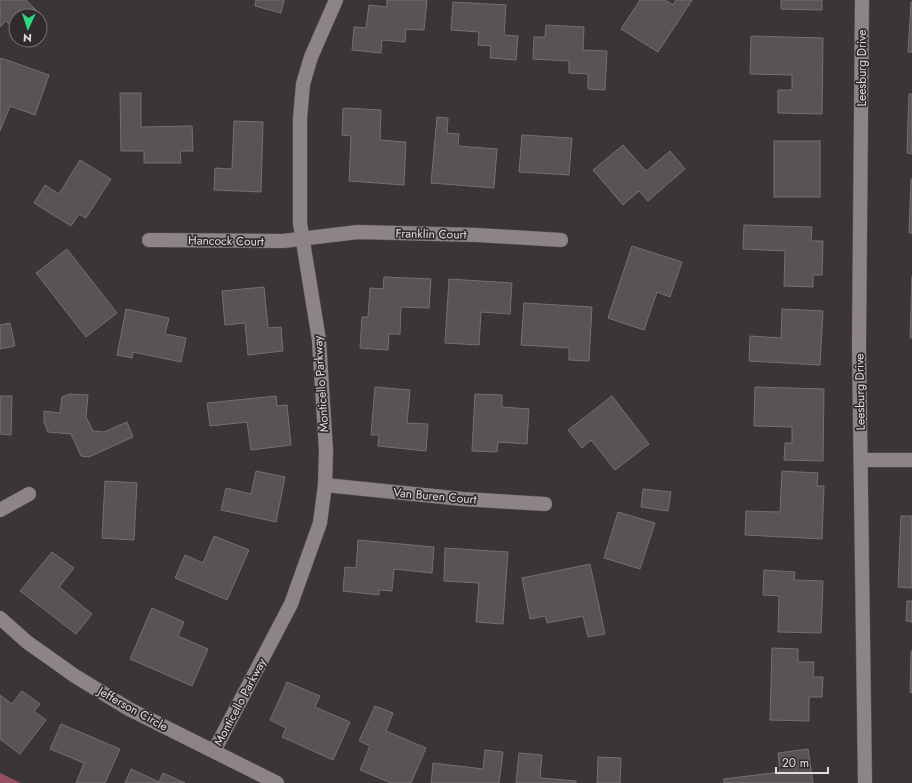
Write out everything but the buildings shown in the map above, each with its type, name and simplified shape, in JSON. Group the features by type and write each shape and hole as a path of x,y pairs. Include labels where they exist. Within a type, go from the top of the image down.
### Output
{"street":[{"name":"Monticello Parkway","path":"214,752 291,604 320,523 325,485 326,450 319,340 300,223 300,119 303,84 311,57 336,0"},
{"name":"Leesburg Drive","path":"862,0 859,346 865,783"},
{"name":"Franklin Court","path":"302,239 358,232 477,235 560,240"},
{"name":"Hancock Court","path":"149,240 283,242 302,239"},
{"path":"861,460 912,460"},
{"name":"Van Buren Court","path":"325,485 463,499 545,504"},
{"path":"0,510 29,494"},
{"name":"Jefferson Circle","path":"0,618 27,642 75,676 129,709 277,783"}],"shaded area":[{"path":"0,773 21,783 0,783"}]}
